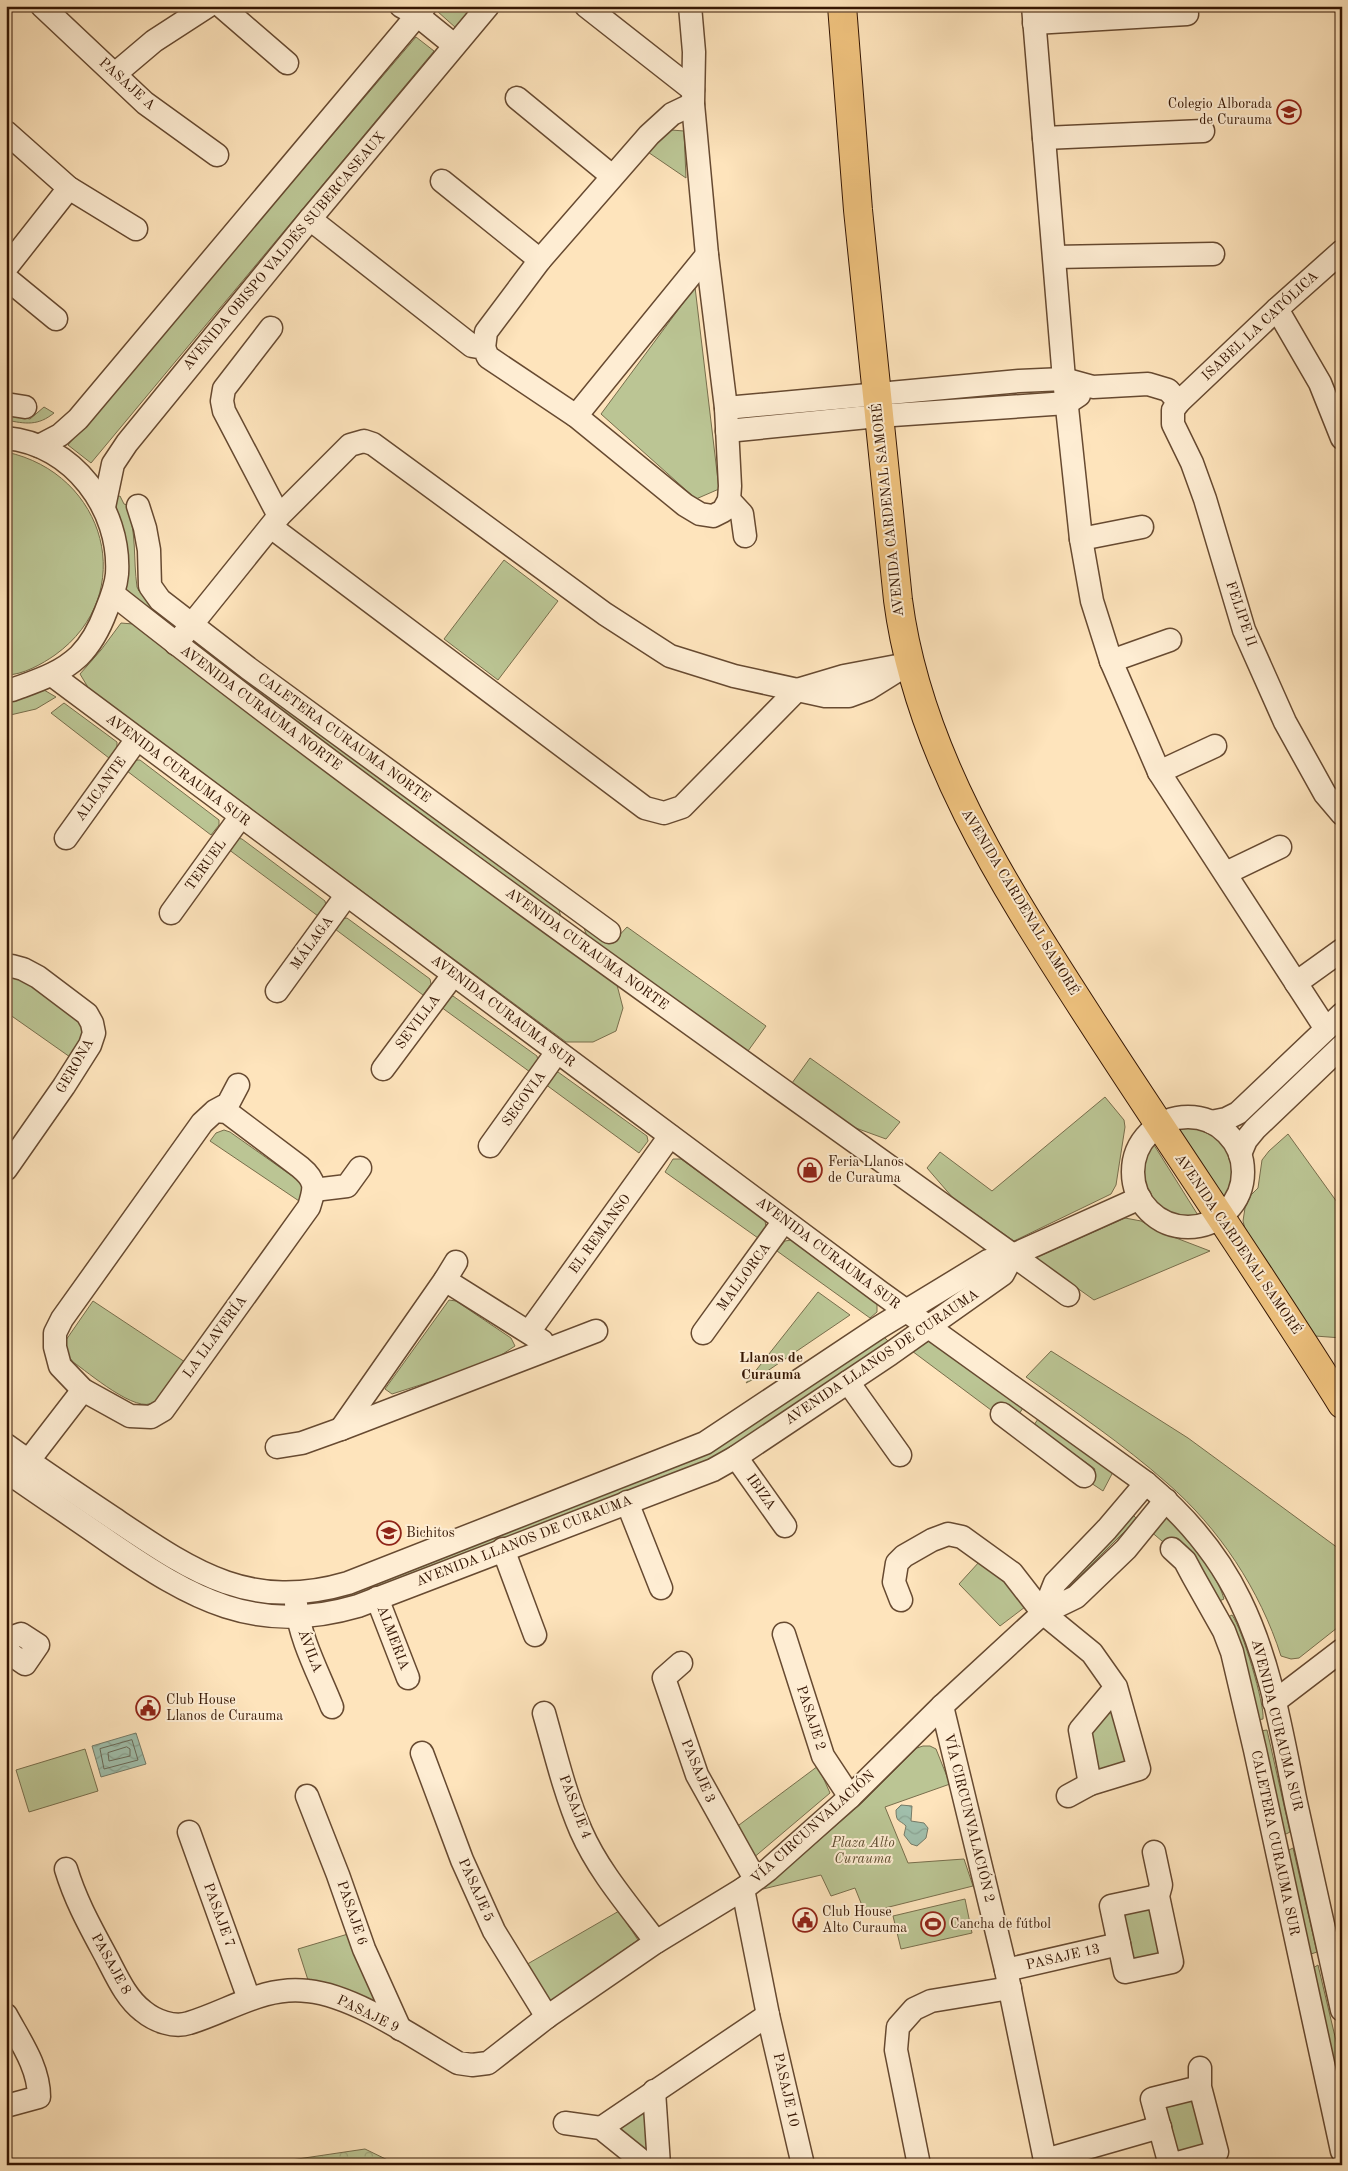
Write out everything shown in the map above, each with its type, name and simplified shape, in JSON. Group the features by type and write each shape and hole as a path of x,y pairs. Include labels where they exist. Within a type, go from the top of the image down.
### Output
{"main road":[{"name":"AVENIDA CARDENAL SAMORÉ","path":"842,6 858,210 898,600 908,664 929,727 969,820 1062,974 1158,1126 1220,1216 1342,1404"}],"street":[{"name":"PASAJE A","path":"42,6 145,103 216,155"},
{"path":"115,74 154,41 208,6"},
{"path":"221,6 287,63"},
{"name":"AVENIDA OBISPO VALDÉS SUBERCASEAUX","path":"104,507 113,464 126,443 488,6"},
{"path":"586,6 693,97"},
{"path":"690,6 694,52 693,97 707,255 726,408 730,486 729,500 723,511 713,516 700,514 685,504 576,416 488,357 484,348 486,332 540,260 649,135 693,97"},
{"path":"39,446 60,435 78,419 413,8 454,45"},
{"path":"1187,14 1034,15 1064,379 1081,539 1092,601 1111,660 1159,772 1296,983 1334,1021 1238,1113 1226,1119 1211,1122"},
{"path":"517,98 612,176"},
{"path":"1044,138 1203,131"},
{"path":"6,132 69,188 136,229"},
{"path":"442,181 540,260"},
{"path":"6,268 69,188"},
{"path":"310,219 472,346 484,348"},
{"name":"ISABEL LA CATÓLICA","path":"1179,402 1277,309 1342,251"},
{"path":"1055,258 1212,254"},
{"path":"576,416 707,255"},
{"path":"6,278 56,319"},
{"path":"1277,309 1320,383 1342,438"},
{"path":"271,328 224,389 222,401 224,411 275,521 645,808 664,814 682,807 796,690"},
{"path":"727,431 1019,381 1064,379 1093,387 1148,384 1168,390 1179,402"},
{"path":"726,408 1067,403 1093,387"},
{"name":"FELIPE II","path":"1179,402 1173,410 1173,424 1192,463 1205,500 1244,630 1285,722 1325,794 1342,814"},
{"path":"6,438 39,446 70,465 89,484 104,507 113,529 117,552 117,576 113,594 99,630 79,656 52,675 12,690 6,690"},
{"path":"176,644 275,521 350,445 364,441 372,444 606,614 670,656 734,676 825,696 850,696 868,689 908,664"},
{"path":"729,500 742,514 745,536"},
{"name":"CALETERA CURAUMA NORTE","path":"138,506 149,550 150,586 160,600 609,932"},
{"path":"1081,539 1142,527"},
{"name":"AVENIDA CURAUMA NORTE","path":"113,594 176,644 577,943 1068,1295"},
{"path":"1111,660 1170,640"},
{"name":"AVENIDA CURAUMA SUR","path":"52,675 784,1221 1146,1483 1166,1500 1204,1543 1240,1598 1260,1648 1276,1711 1342,2010"},
{"name":"ALICANTE","path":"66,838 137,739"},
{"path":"1159,772 1215,746"},
{"name":"TERUEL","path":"171,913 241,816"},
{"path":"1226,873 1280,847"},
{"name":"MÁLAGA","path":"278,991 346,896"},
{"path":"565,900 577,943"},
{"path":"1296,983 1342,950"},
{"name":"GERONA","path":"6,968 12,966 23,969 45,982 87,1014 92,1023 94,1034 90,1045 69,1078 6,1169"},
{"name":"SEVILLA","path":"383,1069 453,974"},
{"path":"1240,1154 1246,1140 1255,1129 1342,1046"},
{"name":"SEGOVIA","path":"490,1146 557,1052"},
{"name":"LA LLAVERÍA","path":"238,1084 228,1104 215,1111 202,1123 62,1319 55,1333 55,1347 60,1366 83,1390 130,1416 151,1416 163,1410 309,1207 314,1190"},
{"path":"215,1111 227,1112 300,1167 311,1176 314,1190 347,1186 360,1168"},
{"path":"1190,1117 1211,1122 1229,1135 1240,1154 1243,1177 1240,1189 1232,1204 1220,1216 1199,1226 1176,1225 1155,1216 1140,1198 1133,1179 1135,1158 1143,1140 1158,1126 1179,1118 1190,1117"},
{"name":"EL REMANSO","path":"529,1332 670,1136"},
{"name":"AVENIDA LLANOS DE CURAUMA","path":"17,1470 197,1571 235,1586 255,1590 295,1593 313,1592 348,1583 705,1443 906,1311 988,1261 1013,1255 1140,1198"},
{"name":"MALLORCA","path":"703,1333 784,1221"},
{"name":"AVENIDA LLANOS DE CURAUMA","path":"6,1445 17,1470 158,1576 196,1595 235,1610 263,1616 298,1618 339,1612 712,1470 736,1457 848,1382 1003,1274 1013,1255"},
{"path":"341,1429 451,1271 551,1348"},
{"path":"277,1447 302,1442 341,1429 596,1330"},
{"path":"848,1382 900,1455"},
{"path":"17,1470 83,1390"},
{"path":"1020,1428 1037,1405"},
{"path":"1002,1414 1084,1476"},
{"name":"IBIZA","path":"736,1457 785,1526"},
{"path":"1043,1613 1055,1583 1146,1483"},
{"path":"1043,1613 1076,1596 1126,1549 1166,1500"},
{"path":"626,1502 661,1588"},
{"path":"901,1600 894,1582 897,1563 904,1556 918,1548 948,1534 962,1537 1012,1572 1043,1613 1092,1653 1116,1687 1138,1769 1090,1784 1068,1796"},
{"path":"503,1549 535,1635"},
{"name":"CALETERA CURAUMA SUR","path":"1172,1550 1185,1561 1214,1612 1232,1652 1276,1846 1300,1964 1335,2082 1342,2151"},
{"name":"ÁVILA","path":"295,1593 298,1618 332,1707"},
{"name":"ALMERIA","path":"377,1598 408,1678"},
{"path":"1214,1612 1240,1598"},
{"name":"VÍA CIRCUNVALACIÓN","path":"488,2063 546,2018 656,1942 749,1884 768,1870 850,1797 942,1706 1043,1613"},
{"name":"PASAJE 2","path":"784,1634 823,1756 850,1797"},
{"path":"1250,1727 1276,1711 1342,1650"},
{"name":"PASAJE 3","path":"682,1663 664,1678 697,1775 749,1884"},
{"path":"1090,1784 1080,1730 1116,1687"},
{"name":"VÍA CIRCUNVALACIÓN 2","path":"942,1706 1008,1979 1046,2162"},
{"name":"PASAJE 4","path":"544,1713 581,1831 602,1869 656,1942"},
{"name":"PASAJE 5","path":"422,1753 462,1860 494,1931 546,2018"},
{"name":"PASAJE 6","path":"307,1796 364,1949 400,2029"},
{"name":"PASAJE 7","path":"189,1832 249,1998"},
{"path":"1276,1846 1304,1839"},
{"name":"PASAJE 13","path":"1154,1852 1161,1885 1158,1896 1172,1962 1125,1972 1111,1906 1158,1896"},
{"name":"PASAJE 8","path":"66,1869 76,1900 126,1994 143,2011 161,2022 187,2024"},
{"name":"PASAJE 10","path":"749,1884 768,2016 804,2165"},
{"name":"PASAJE 13","path":"1008,1979 1119,1944"},
{"path":"1300,1964 1330,1957"},
{"path":"920,2165 896,2050 898,2027 914,2009 932,2001 1008,1979"},
{"name":"PASAJE 9","path":"187,2024 249,1998 275,1992 308,1990 343,1998 458,2063 472,2065 488,2063"},
{"path":"6,2015 34,2066 39,2082 39,2097 6,2106"},
{"path":"601,2128 768,2016"},
{"path":"1200,2077 1221,2158 1170,2165 1160,2127 1148,2090 1200,2077"},
{"path":"654,2091 659,2165"},
{"path":"565,2123 601,2128 647,2165"},
{"path":"1046,2162 1160,2127"}],"green space":[{"path":"441,6 475,6 456,28 437,11"},
{"path":"416,37 434,51 91,463 68,445"},
{"path":"659,129 684,131 686,178 642,148"},
{"path":"695,287 719,489 696,499 601,414"},
{"path":"44,407 54,413 43,420 26,423 6,420 6,415 30,419"},
{"path":"6,452 40,464 68,484 88,509 100,538 103,570 97,600 81,630 55,655 26,671 12,675 6,675"},
{"path":"120,496 124,504 127,505 134,536 137,587 139,591 164,610 159,618 125,591 123,530 113,498"},
{"path":"504,560 558,601 498,680 444,639"},
{"path":"121,623 133,624 617,985 623,1008 616,1031 593,1042 566,1042 89,689 80,674"},
{"path":"198,641 556,900 561,917 196,648"},
{"path":"44,690 56,697 36,709 6,716 6,697"},
{"path":"64,703 117,742 117,748 109,758 51,713"},
{"path":"135,760 140,760 219,820 219,825 211,835 127,771"},
{"path":"237,838 242,839 325,901 326,906 318,916 228,849"},
{"path":"579,915 614,941 627,927 766,1026 748,1051 587,936"},
{"path":"347,918 430,979 431,984 423,995 335,929 342,919"},
{"path":"10,971 83,1022 86,1029 70,1057 6,1012 6,974"},
{"path":"449,996 453,996 537,1056 538,1061 530,1072 441,1007"},
{"path":"810,1058 900,1122 886,1139 853,1127 792,1083"},
{"path":"558,1072 647,1136 648,1141 639,1153 545,1084 553,1073"},
{"path":"1105,1097 1124,1120 1125,1127 1116,1185 1111,1194 1014,1241 953,1198 927,1168 940,1152 992,1191"},
{"path":"1191,1124 1215,1132 1224,1140 1229,1150 1232,1161 1232,1173 1230,1185 1224,1197 1176,1130"},
{"path":"224,1130 230,1132 302,1183 302,1203 210,1141 216,1133"},
{"path":"1288,1134 1342,1209 1342,1338 1315,1336 1245,1229 1243,1221 1245,1208 1251,1195 1258,1188 1262,1160"},
{"path":"1154,1145 1201,1220 1190,1220 1167,1213 1150,1198 1144,1188 1142,1177 1146,1156"},
{"path":"673,1159 681,1159 765,1220 766,1228 758,1238 665,1172"},
{"path":"1125,1218 1141,1221 1163,1233 1210,1251 1094,1300 1035,1258"},
{"path":"791,1240 877,1304 877,1312 870,1318 777,1251 785,1241"},
{"path":"818,1292 850,1315 760,1376 746,1383"},
{"path":"449,1300 456,1301 511,1338 515,1346 489,1363 392,1394 385,1389"},
{"path":"93,1301 185,1362 167,1389 154,1402 146,1404 136,1403 125,1398 73,1362 67,1354 66,1340"},
{"path":"883,1336 889,1342 726,1454 375,1591 312,1605 310,1603 309,1600 701,1454"},
{"path":"932,1341 1023,1408 1019,1414 1005,1403 995,1413 912,1351"},
{"path":"1051,1351 1188,1438 1342,1551 1342,1624 1299,1658 1291,1659 1281,1656 1262,1607 1249,1584 1236,1562 1204,1520 1167,1483 1133,1455 1026,1377"},
{"path":"1038,1419 1113,1472 1103,1491 1088,1481 1095,1469 1034,1425"},
{"path":"1131,1513 1137,1519 1064,1592 1058,1587"},
{"path":"1167,1516 1208,1567 1224,1599 1217,1602 1169,1547 1149,1530"},
{"path":"980,1561 1003,1578 1025,1607 1000,1626 959,1584"},
{"path":"1232,1615 1252,1667 1263,1711 1263,1719 1257,1720 1226,1618"},
{"path":"1114,1700 1129,1764 1092,1775 1085,1729"},
{"path":"1267,1730 1290,1832 1284,1835 1260,1731"},
{"name":"Plaza Alto Curauma","path":"930,1746 936,1749 950,1784 885,1807 908,1863 964,1859 973,1886 865,1913 855,1888 831,1896 821,1875 763,1889 862,1803 917,1748"},
{"path":"85,1749 98,1791 29,1812 16,1770"},
{"path":"818,1766 830,1793 752,1859 735,1828"},
{"path":"1293,1848 1317,1952 1311,1954 1287,1851"},
{"name":"Cancha de fútbol","path":"965,1899 972,1933 901,1949 893,1916"},
{"path":"1154,1902 1167,1958 1129,1966 1116,1910"},
{"path":"619,1911 638,1940 549,2002 524,1966"},
{"path":"348,1934 383,2010 347,1990 308,1980 298,1949"},
{"path":"1318,1965 1342,2066 1342,2075 1337,2075 1313,1968"},
{"path":"1198,2091 1214,2150 1172,2161 1156,2101"},
{"path":"646,2110 648,2153 615,2130"},
{"path":"365,2149 398,2165 257,2165"}],"water":[{"path":"136,1733 146,1764 101,1777 92,1746"},
{"path":"901,1805 912,1806 911,1821 924,1823 928,1828 926,1838 917,1846 911,1844 904,1835 906,1826 897,1819 896,1810"}],"place":[{"name":"Colegio Alborada de Curauma","path":"1289,112"},
{"name":"Feria Llanos de Curauma","path":"810,1170"},
{"name":"Bichitos","path":"389,1533"},
{"name":"Club House Llanos de Curauma","path":"148,1708"},
{"name":"Club House Alto Curauma","path":"805,1920"},
{"name":"Cancha de fútbol","path":"933,1924"}],"district":[{"name":"Llanos de Curauma","path":"771,1366"}]}
